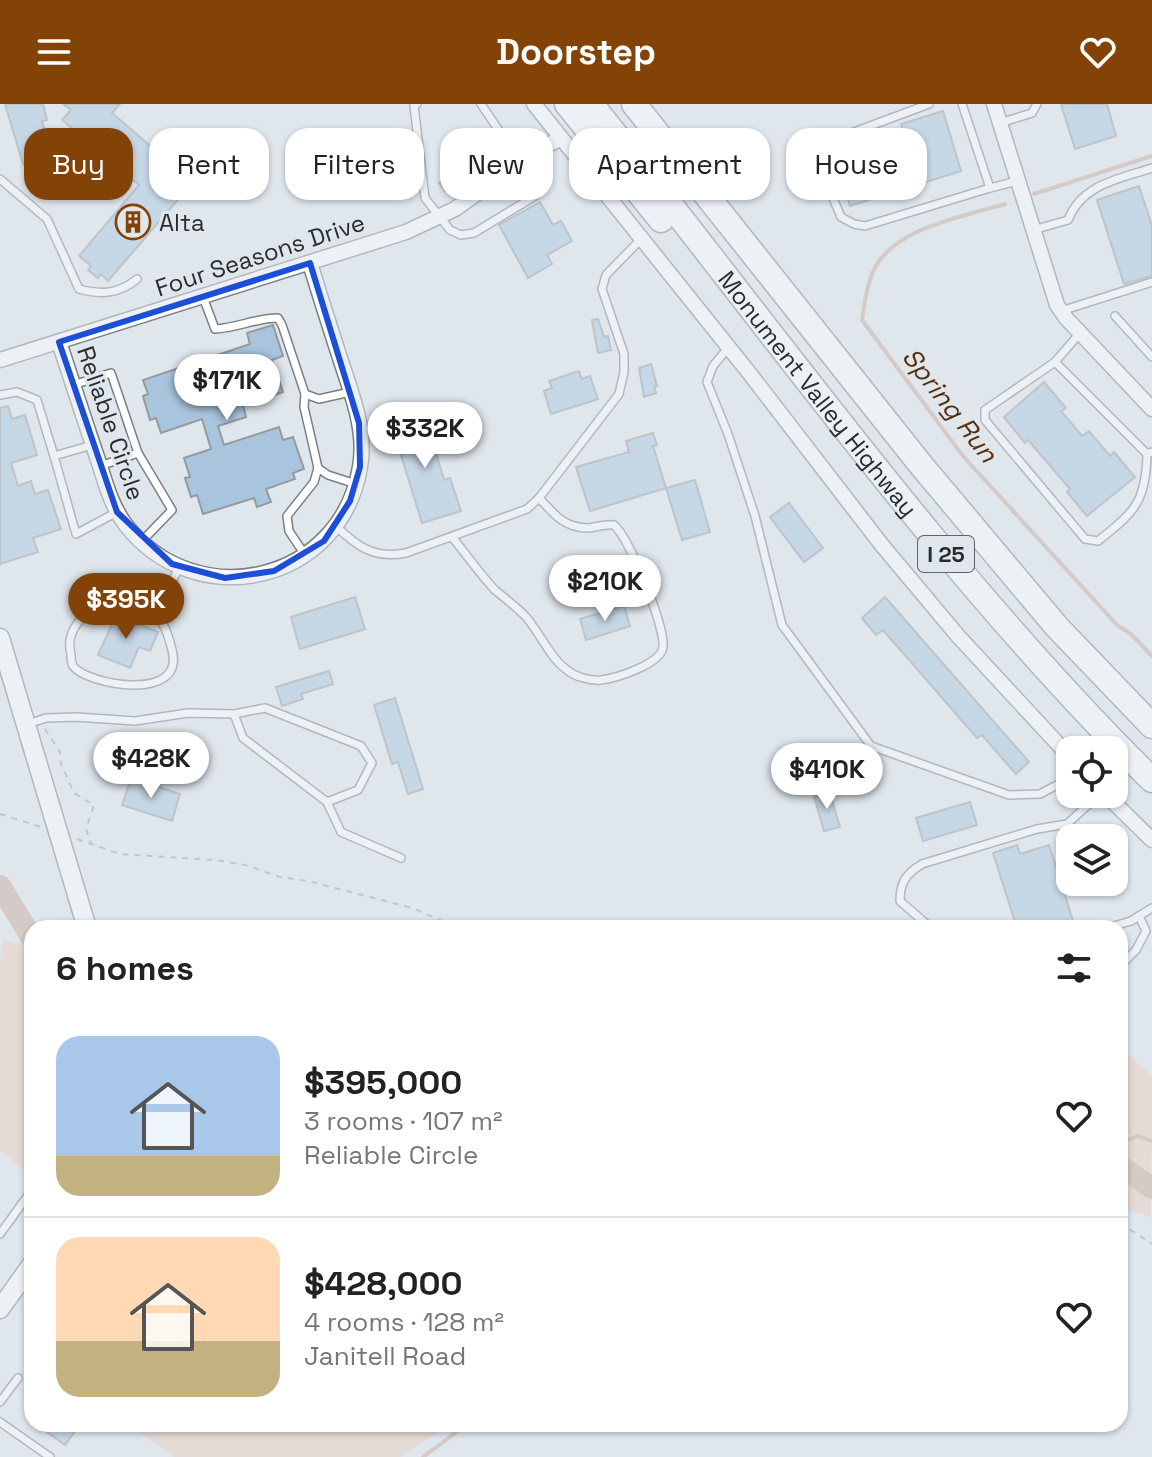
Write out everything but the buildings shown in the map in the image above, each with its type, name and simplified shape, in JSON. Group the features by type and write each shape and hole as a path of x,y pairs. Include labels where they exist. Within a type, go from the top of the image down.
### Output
{"highway":[{"path":"567,104 693,259 755,315"},
{"name":"Monument Valley Highway","path":"591,104 755,315 987,603 1053,678 1152,780"},
{"name":"Monument Valley Highway","path":"634,104 653,128"},
{"path":"652,104 660,128"},
{"name":"Monument Valley Highway","path":"710,200 1000,560 1057,627 1152,726"}],"street":[{"path":"534,104 881,544 958,636 1056,742"},
{"path":"994,104 1052,291 1061,311 1152,409"},
{"name":"Four Seasons Drive","path":"553,142 560,139"},
{"name":"Four Seasons Drive","path":"0,360 406,232 440,217 465,200"},
{"name":"Reliable Circle","path":"59,342 117,512 141,541 156,555 209,576 243,578 274,571 324,541 343,517 360,467 361,436 310,263"},
{"path":"0,638 32,722 32,745 85,920"},
{"path":"1118,808 1152,840"},
{"path":"0,1309 24,1275"}],"lane":[{"path":"417,104 414,106 425,198 450,230 461,235 474,233 528,200"},
{"path":"481,104 497,128"},
{"path":"929,104 822,144 818,163 841,217 865,226 1017,181"},
{"path":"962,104 990,188"},
{"path":"1000,123 1032,113 1037,104"},
{"path":"1033,230 1068,220 1074,205 1098,185 1152,168"},
{"path":"0,179 47,219 79,289 99,294 127,287 137,279"},
{"path":"336,526 353,543 370,553 390,556 527,509 539,498 619,394 624,354 602,289 606,275 641,239"},
{"path":"1061,311 1152,282"},
{"path":"203,297 215,329 278,318 282,325 305,394 304,407 318,468 314,482 287,516 289,531 305,555"},
{"path":"1115,316 1152,357"},
{"path":"1055,362 1150,453 1147,481 1132,514 1098,541 1085,539 985,420 985,410 1055,362 1080,333"},
{"path":"728,348 713,366 707,382 755,516 782,625 871,746 1009,795 1040,794 1056,785"},
{"path":"73,385 111,373 138,453 172,510 141,541"},
{"path":"0,395 17,392 37,400 76,534 117,512"},
{"path":"305,394 319,399 350,392"},
{"path":"54,456 93,445"},
{"path":"100,466 138,453"},
{"path":"318,468 328,475 356,484"},
{"path":"452,537 493,587 525,616 566,670 581,677 601,680 657,660 663,649 661,633 636,557 621,531 614,525 589,528 572,526 560,521 539,498"},
{"path":"154,612 180,567"},
{"path":"115,596 127,597 154,612 165,624 174,658 170,670 158,684 143,687 89,677 74,668 71,636 94,604 115,596"},
{"path":"32,722 76,717 135,721 188,713 234,714 265,708 361,746 372,763 358,790 327,802"},
{"path":"234,714 243,738 327,802 341,832 401,858"},
{"path":"922,920 900,901 900,885 910,871 922,864 1037,829 1067,824 1086,808"},
{"path":"1128,920 1152,908"},
{"path":"1128,957 1146,931 1139,916"},
{"path":"0,1234 24,1201"},
{"path":"0,1402 18,1378"},
{"path":"0,1422 50,1457"}],"path":[{"path":"32,722 60,752 61,764 74,793 94,805 86,829 91,844"},
{"path":"0,814 41,827"},
{"path":"66,835 120,854 245,865 280,877 308,881 412,908 440,920"},
{"path":"1128,1228 1152,1244"}],"highlighted area":[{"path":"310,263 359,423 360,467 350,501 324,541 274,571 225,578 172,564 117,512 59,342"}],"shaded area":[{"path":"3,940 24,946 24,1170 0,1150 0,960"},
{"path":"1128,1056 1152,1075 1151,1217 1128,1210"},
{"path":"140,1432 439,1432 400,1457 174,1457"}],"waterway":[{"name":"Spring Run","path":"1034,194 1152,156"},
{"name":"Spring Run","path":"1005,204 928,227 892,247 879,261 871,277 862,320 963,456 1117,625 1131,634 1152,656"},
{"path":"0,886 24,925"},
{"name":"Spring Run","path":"1128,1140 1138,1136 1152,1141"},
{"path":"1128,1172 1152,1188"},
{"path":"423,1457 456,1432"}],"place":[{"name":"Alta","path":"133,222"}]}
